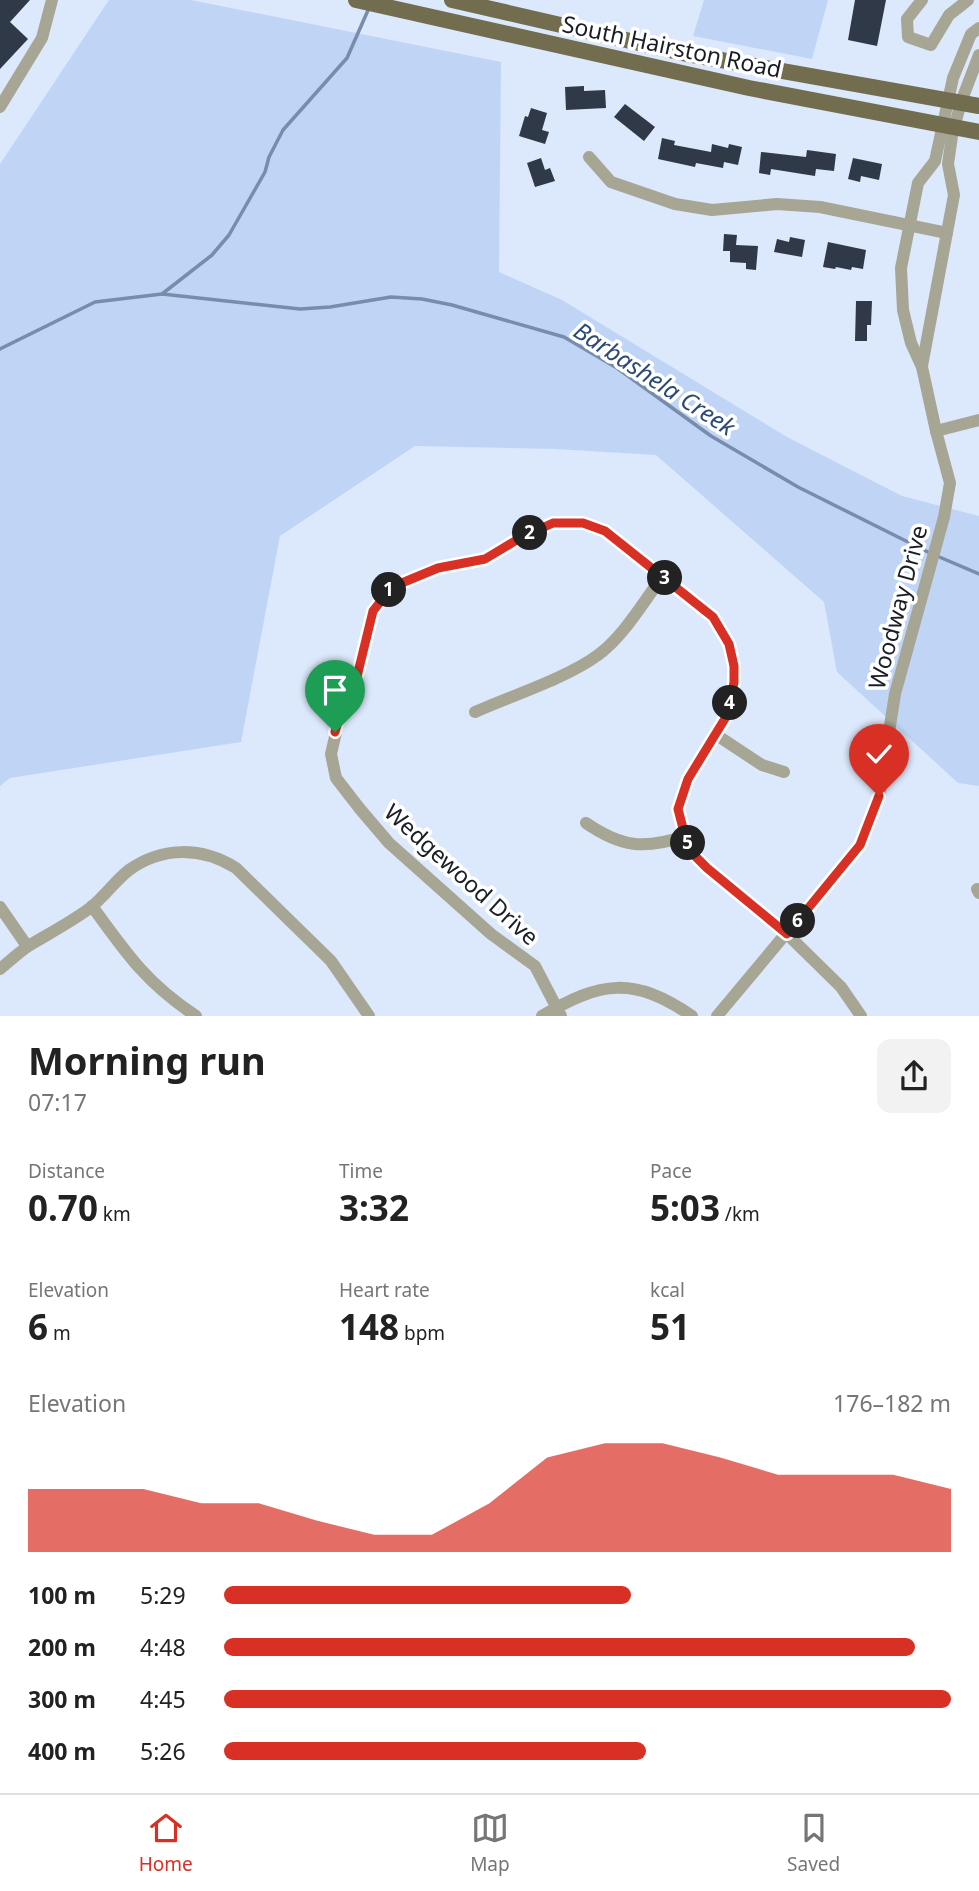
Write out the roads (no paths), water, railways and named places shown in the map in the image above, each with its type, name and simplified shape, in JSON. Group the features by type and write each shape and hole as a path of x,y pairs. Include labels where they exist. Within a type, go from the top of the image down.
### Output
{"main road":[{"name":"South Hairston Road","path":"356,0 749,88 979,132"},
{"name":"South Hairston Road","path":"452,0 687,54 979,106"}],"street":[{"path":"0,107 42,38 52,0"},
{"path":"922,0 907,19 908,37 931,45 949,15 968,0"},
{"path":"954,101 959,62 971,34 979,29"},
{"path":"954,101 977,61"},
{"path":"959,62 977,61"},
{"name":"Woodway Drive","path":"716,1016 860,845 879,796 888,726 944,517 950,483 922,367 911,343 903,310 901,268 918,183 934,161 954,101"},
{"name":"Woodway Drive","path":"922,367 954,195 948,164 948,125"},
{"path":"589,158 611,182 697,209 777,204 820,207 947,233"},
{"path":"936,431 979,420"},
{"name":"Wedgewood Drive","path":"559,1012 535,966 481,925 389,843 336,778 331,754 340,715 353,693 373,611 392,587 438,568 485,559 520,538 560,522 583,523 605,531 713,617 729,644 734,682 729,712 688,779 681,799 678,809 685,836 691,852 787,934 841,988 861,1016"},
{"path":"475,712 578,668 598,655 611,643 663,576"},
{"path":"715,734 762,765 784,772"},
{"path":"586,823 601,834 625,844 640,846 685,836"},
{"path":"0,969 27,946 92,906 129,871 156,856 178,851 194,852 223,860 236,868 331,961 369,1016"},
{"path":"92,906 135,966 153,985 196,1016"},
{"path":"0,907 27,946"},
{"path":"542,1016 559,1012 575,997 597,990 620,988 635,989 669,1001 692,1016"}],"waterway":[{"path":"0,349 95,302 162,294 212,255 229,235 265,172 269,157 283,130 347,58 369,8"},
{"name":"Barbashela Creek","path":"162,294 300,309 391,297 422,299 564,337 617,368 711,436 798,487 930,553"},
{"name":"Barbashela Creek","path":"937,556 979,574"}]}
